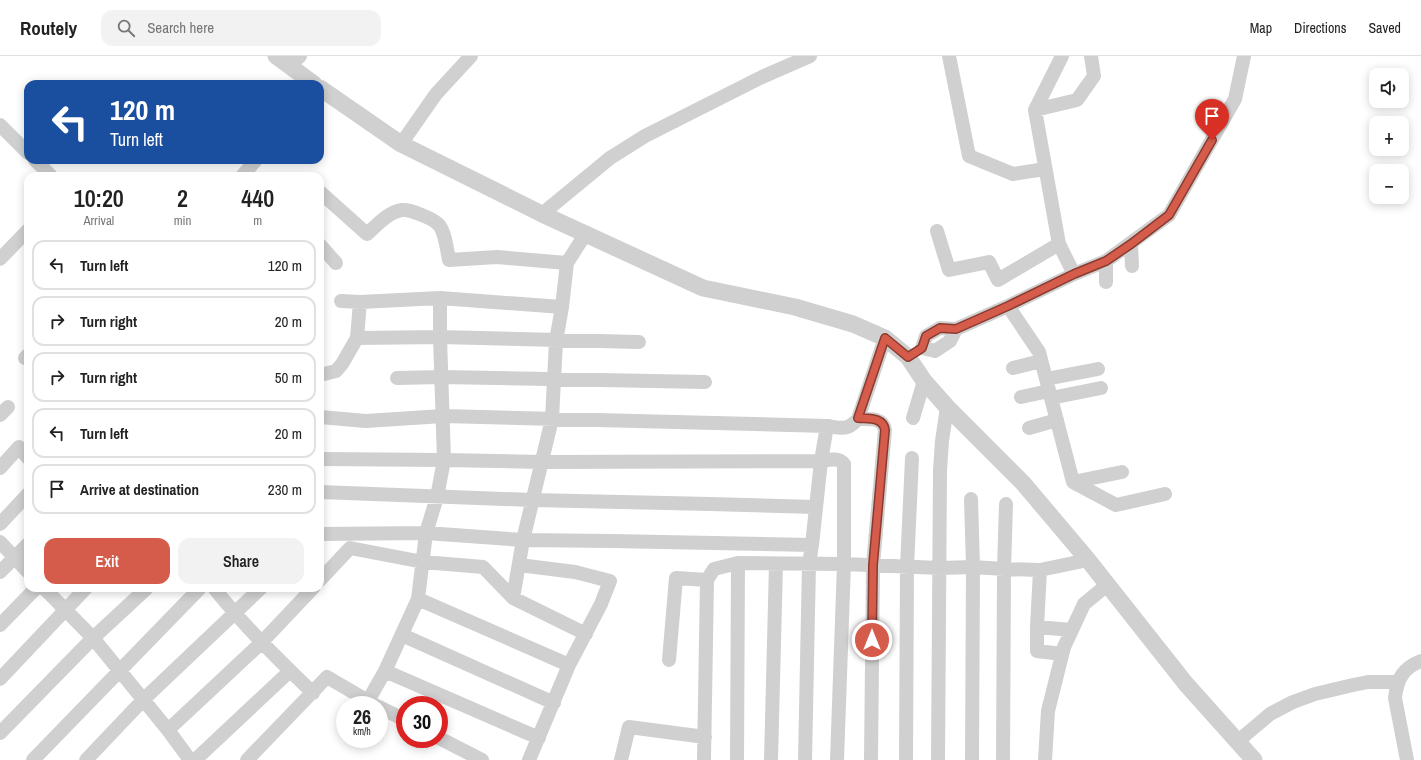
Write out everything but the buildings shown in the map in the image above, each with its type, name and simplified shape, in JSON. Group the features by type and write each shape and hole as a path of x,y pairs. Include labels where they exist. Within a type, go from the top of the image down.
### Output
{"street":[{"path":"276,56 295,61 311,80"},
{"path":"401,144 436,94 471,56"},
{"path":"542,214 610,158 645,136 762,77 810,56"},
{"path":"949,56 969,156 1013,174 1046,169"},
{"path":"1062,56 1035,110 1059,244 1074,274"},
{"path":"1035,110 1077,100 1094,76 1091,56"},
{"path":"915,353 926,336 940,328 956,329 1074,274 1106,261 1169,215 1234,99 1244,56"},
{"path":"324,91 401,144 542,214 703,288 795,307 853,324 915,353 924,381 947,408 1023,483 1088,560 1186,684 1254,760"},
{"path":"3,133 24,150"},
{"path":"39,164 46,172"},
{"path":"246,172 252,164"},
{"path":"324,196 367,234 387,216 403,210 419,214 439,225 445,240 450,260 497,257 567,263"},
{"path":"937,231 949,270 989,262 998,280 1059,244"},
{"path":"513,598 523,540 552,419 556,341 567,263 586,233"},
{"path":"0,259 24,234"},
{"path":"1131,244 1132,266"},
{"path":"324,250 336,263"},
{"path":"1106,261 1106,282"},
{"path":"341,301 360,302 440,298 562,307"},
{"path":"377,696 385,671 418,599 426,533 437,496 444,460 440,298"},
{"path":"324,375 336,371 342,364 357,338 360,302"},
{"path":"1008,306 1039,352 1073,482 1116,506 1165,494"},
{"path":"357,338 440,337 639,342"},
{"path":"324,417 366,421 442,416 827,426 846,428 852,425 858,418 885,338"},
{"path":"1013,368 1041,361"},
{"path":"1021,397 1049,389 1098,369"},
{"path":"397,378 441,377 704,382"},
{"path":"913,418 924,381"},
{"path":"1049,389 1101,388"},
{"path":"938,760 940,470 942,441 947,408"},
{"path":"858,418 881,421 884,424 885,430 873,565 871,760"},
{"path":"1029,428 1057,420"},
{"path":"805,760 809,564 821,461 827,426"},
{"path":"0,468 19,447 24,453"},
{"path":"906,760 907,567 912,458"},
{"path":"324,459 541,462 841,460 844,464 844,564 837,760"},
{"path":"1073,482 1122,472"},
{"path":"324,492 532,500 815,507"},
{"path":"0,524 24,498"},
{"path":"971,499 973,567 972,760"},
{"path":"1003,760 1004,569 1006,504"},
{"path":"324,534 426,533 523,540 812,545"},
{"path":"0,542 24,568"},
{"path":"0,572 24,548"},
{"path":"324,576 350,548 423,562 483,567 513,598 586,634"},
{"path":"704,760 707,580 714,569 738,563 844,564 1040,570 1088,560"},
{"path":"737,760 738,563"},
{"path":"771,760 776,564"},
{"path":"519,565 575,572 610,581 601,604 569,665 554,704 529,760"},
{"path":"1040,570 1037,651 1062,654"},
{"path":"669,660 676,578 707,580"},
{"path":"1045,760 1048,711 1062,654 1084,604 1107,585"},
{"path":"0,625 32,592"},
{"path":"48,592 93,638 144,699 190,760"},
{"path":"0,679 82,592"},
{"path":"0,733 93,638 143,592"},
{"path":"33,760 196,592"},
{"path":"217,592 234,614 261,643 313,692"},
{"path":"86,760 144,699 257,592"},
{"path":"168,730 261,643 309,592"},
{"path":"418,599 569,665"},
{"path":"1037,627 1072,630"},
{"path":"402,635 554,704"},
{"path":"1407,760 1395,698 1396,688 1398,682 1408,667 1421,661"},
{"path":"195,760 290,670"},
{"path":"385,671 539,738"},
{"path":"247,760 327,677 360,696"},
{"path":"1237,742 1270,714 1293,702 1315,694 1353,684 1368,682 1398,682"},
{"path":"621,760 629,727 705,737"},
{"path":"448,743 482,760"}],"route":[{"path":"872,640 873,565 885,430 884,424 881,421 858,418 885,338 908,357 922,348 926,336 940,328 956,329 1074,274 1106,261 1169,215 1212,140"}]}
